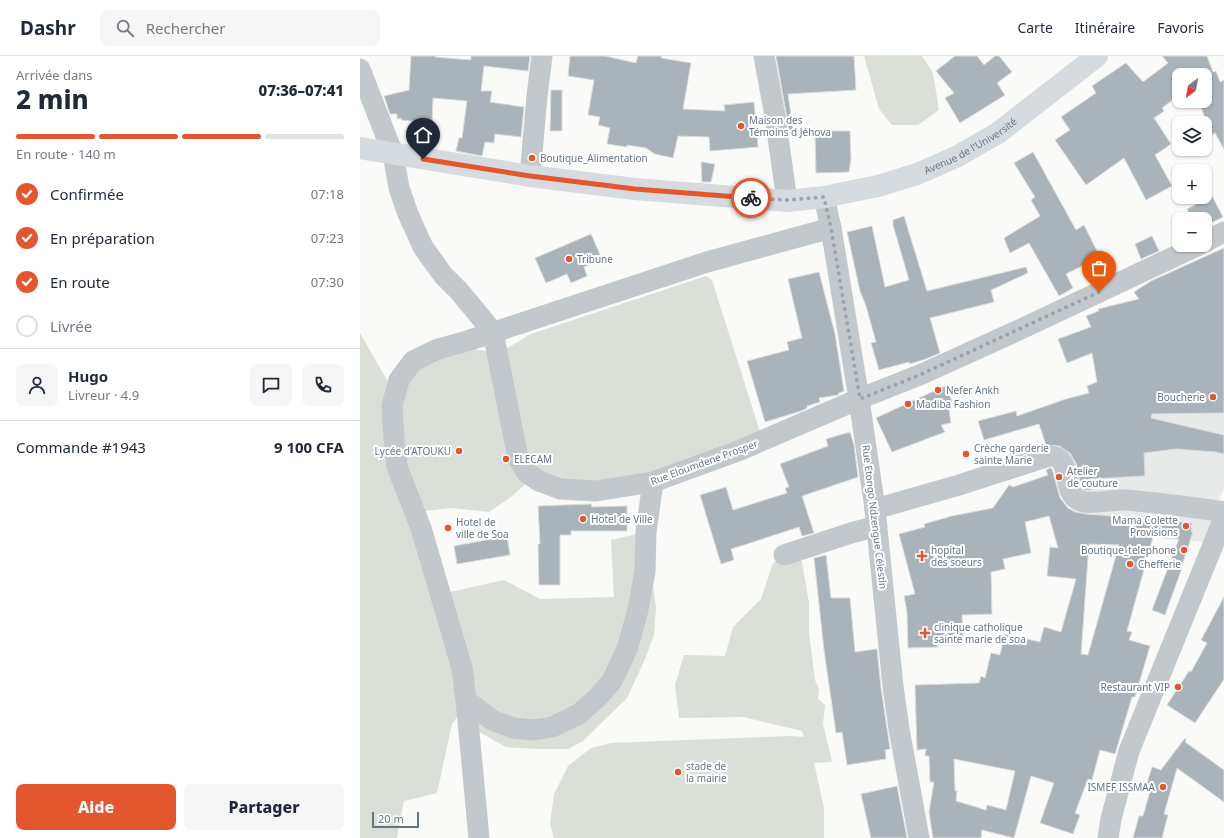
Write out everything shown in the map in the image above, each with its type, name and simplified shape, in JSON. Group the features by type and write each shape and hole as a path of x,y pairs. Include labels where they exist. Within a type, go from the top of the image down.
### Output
{"main road":[{"name":"Avenue de l'Université","path":"360,148 530,176 635,189 787,200 824,197 878,186 917,174 956,157 998,133 1097,56"}],"street":[{"path":"530,176 542,56"},
{"path":"764,56 775,116 787,200"},
{"path":"360,69 393,154 399,188 408,214 423,247 443,275 460,291 493,332"},
{"name":"Rue Etongo Ndzengue Célestin","path":"824,197 831,228 860,399 876,518 897,714 919,838"},
{"path":"479,838 462,668 421,528 397,467 392,406 399,380 413,360 438,349 467,341 707,262 831,228"},
{"path":"1212,238 1224,232"},
{"name":"Rue Eloumdene Prosper","path":"493,332 518,458 527,473 539,481 560,490 596,491 653,482 738,451 922,374 1185,252"},
{"path":"784,555 851,533 876,518 960,485 1049,456 1056,456 1062,460 1071,492 1074,498 1080,501 1125,500 1224,512"},
{"path":"466,700 492,720 513,728 534,730 552,727 579,714 598,697 612,681 627,649 637,614 646,572 646,532 653,482"},
{"path":"1108,838 1111,819 1129,750 1224,518"}],"shaded area":[{"path":"864,56 922,56 933,73 939,110 918,125 892,125 879,109"},
{"path":"706,276 712,280 760,432 646,488 529,481 511,497 489,512 451,508 416,512 441,594 504,580 540,599 614,597 611,540 641,533 649,555 656,608 654,635 627,698 583,741 568,749 506,747 472,728 468,702 452,724 437,793 404,801 397,838 360,838 360,333 392,389 406,365 473,349 499,353 531,334"},
{"path":"1224,292 1224,488 1203,542 1075,530 1073,511 1068,492 1069,459 1065,445"},
{"path":"800,551 809,603 809,633 815,680 819,689 818,699 825,705 823,724 832,762 814,763 824,808 824,838 554,838 550,824 554,794 568,766 591,748 611,743 790,736 804,737 802,731 743,717 679,718 675,685 684,655 725,656 733,627 761,599 773,563"}],"building":[{"path":"411,56 435,56 471,60 471,56 530,56 528,71 484,66 481,91 492,91 490,102 524,107 521,137 495,134 494,143 485,142 482,156 456,151 459,138 462,138 467,101 433,98 432,123 401,120 401,118 397,119 397,114 390,114 384,96 409,90"},
{"path":"570,56 605,56 636,63 638,56 661,56 661,58 691,63 683,109 725,111 724,105 754,102 758,147 710,151 709,137 678,136 673,158 655,154 646,148 607,144 610,128 598,125 600,117 588,115 594,80 568,76"},
{"path":"776,56 854,56 856,90 788,94 793,130 789,130"},
{"path":"955,56 977,56 984,65 995,56 999,56 1012,72 997,83 1005,95 960,123 945,98 954,93 936,71"},
{"path":"1162,56 1207,56 1212,68 1172,68 1172,100 1162,108 1164,111 1154,118 1171,144 1155,155 1172,186 1146,200 1124,158 1086,185 1055,140 1070,130 1061,117 1096,93 1092,86 1126,63 1143,82 1168,63"},
{"path":"1212,69 1213,72 1216,71 1220,82 1224,80 1224,149 1215,133 1212,134 1212,116 1204,116 1201,108 1212,108"},
{"path":"551,90 562,90 562,131 550,131"},
{"path":"815,131 850,131 851,159 849,172 816,173"},
{"path":"1033,152 1076,230 1084,225 1100,257 1066,274 1073,288 1059,296 1029,243 1010,253 1004,238 1040,216 1031,200 1035,197 1014,163"},
{"path":"701,162 715,164 711,182 702,182"},
{"path":"1212,196 1223,217 1212,222 1212,212 1188,212 1187,209 1197,204 1212,204"},
{"path":"904,216 927,291 1026,267 1028,273 991,290 994,302 930,318 940,353 909,364 909,362 879,370 871,343 876,342 866,306 860,291 847,232 872,226 885,287 909,280 893,225 893,220"},
{"name":"Tribune","path":"591,234 602,259 584,267 587,276 571,283 567,274 546,283 535,258"},
{"path":"1152,236 1159,251 1141,259 1135,244"},
{"path":"1224,248 1224,413 1152,414 1151,418 1224,435 1224,454 1176,449 1144,453 1145,476 1090,479 1091,490 1085,490 1081,486 1076,463 1070,453 1059,446 1046,445 1039,424 984,440 978,421 1016,411 1017,416 1066,399 1089,393 1087,386 1097,382 1092,353 1067,363 1058,339 1091,327 1086,316 1099,311 1098,309 1139,299 1134,292 1151,281"},
{"path":"819,272 835,334 844,391 838,395 819,398 820,402 807,406 807,408 801,411 765,422 747,361 789,350 787,342 802,338 788,279"},
{"path":"945,386 952,401 948,403 951,423 941,425 945,432 892,452 876,418"},
{"path":"850,432 854,445 858,477 802,496 814,533 802,536 799,527 731,549 734,560 721,564 700,495 726,487 733,510 787,493 785,488 789,487 780,464 828,446 826,439"},
{"path":"1050,468 1052,469 1060,498 1068,508 1075,512 1192,523 1191,532 1193,532 1182,568 1165,615 1152,610 1179,539 1153,537 1127,631 1132,632 1129,640 1150,646 1135,697 1132,697 1115,754 1100,750 1092,780 1088,779 1075,813 1080,815 1073,834 1040,823 1054,783 1031,776 1014,838 982,830 981,838 933,838 929,812 934,782 930,782 929,756 925,756 926,749 917,750 915,685 979,683 981,676 985,678 991,653 1000,655 1005,634 1040,642 1044,627 1061,632 1076,579 1047,576 1050,547 1058,548 1049,516 1025,522 1031,553 1003,559 1005,569 991,572 992,614 962,615 963,645 937,645 938,647 908,648 907,612 904,596 915,594 899,534 925,527 924,524 952,516 993,508 1009,485 1013,487 1048,475 1046,470","holes":["1089,544 1119,545 1088,655 1081,654","954,759 1015,771 1006,810 987,805 986,810 956,801 957,791 955,791"]},
{"name":"Hotel de Ville","path":"591,504 592,507 627,506 627,531 571,531 571,535 560,535 560,585 539,585 538,544 540,544 538,506"},
{"path":"507,536 510,555 457,564 454,546"},
{"path":"826,555 831,598 850,598 855,652 877,649 890,749 885,750 886,759 847,765 842,732 836,733 824,650 814,558"},
{"path":"1224,597 1224,679 1195,723 1167,705 1189,671 1191,672 1207,643 1201,640"},
{"path":"1185,738 1185,742 1224,770 1224,802 1177,768 1164,814 1168,815 1162,838 1133,838 1139,816 1143,816 1151,788 1146,786 1152,767 1161,770"},
{"path":"897,786 907,838 871,838 861,794"}],"way so far":[{"path":"751,198 787,200 824,197 831,228 860,399 922,374 1099,292"}],"place":[{"name":"Maison des Témoins d Jéhova","path":"741,126"},
{"name":"Boutique_Alimentation","path":"532,158"},
{"name":"Tribune","path":"569,259"},
{"name":"Nefer Ankh","path":"938,390"},
{"name":"Boucherie","path":"1213,397"},
{"name":"Madiba Fashion","path":"908,404"},
{"name":"Lycée d'ATOUKU","path":"459,451"},
{"name":"Crèche garderie sainte Marie","path":"966,454"},
{"name":"ELECAM","path":"506,459"},
{"name":"Atelier de couture","path":"1059,477"},
{"name":"Hotel de Ville","path":"583,519"},
{"name":"Mama Colette Provisions","path":"1186,526"},
{"name":"Hotel de ville de Soa","path":"448,528"},
{"name":"Boutique_telephone","path":"1184,550"},
{"name":"hopital des soeurs","path":"922,556"},
{"name":"Chefferie","path":"1130,564"},
{"name":"clinique catholique sainte marie de soa","path":"925,633"},
{"name":"Restaurant VIP","path":"1178,687"},
{"name":"stade de la mairie","path":"678,772"},
{"name":"ISMEF ISSMAA","path":"1163,787"}],"route":[{"path":"423,159 530,176 635,189 751,198"}]}
